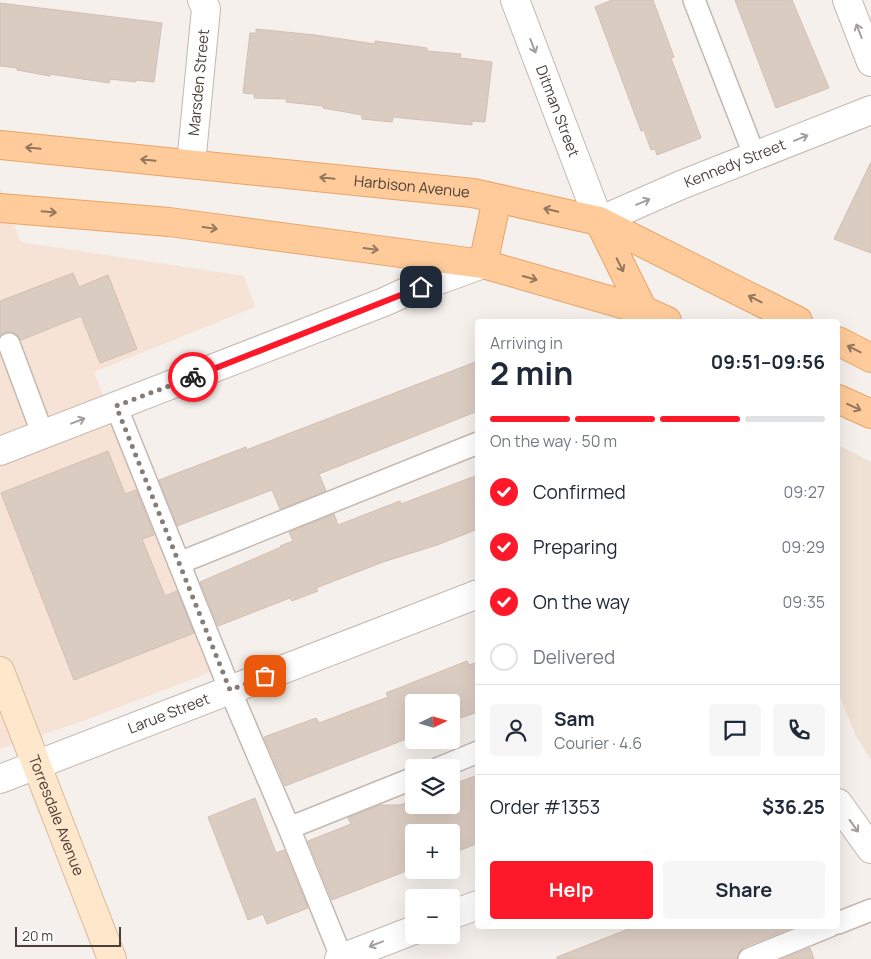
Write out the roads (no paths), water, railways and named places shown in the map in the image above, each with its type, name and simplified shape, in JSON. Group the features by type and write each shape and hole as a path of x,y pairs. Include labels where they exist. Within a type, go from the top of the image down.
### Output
{"main road":[{"name":"Harbison Avenue","path":"0,145 473,194 598,221 794,319"},
{"path":"483,264 497,199"},
{"path":"0,208 170,222 483,264 652,318"},
{"path":"598,221 652,318"},
{"path":"840,342 871,358"},
{"path":"840,400 871,414"}],"street":[{"name":"Marsden Street","path":"190,164 206,9 202,0"},
{"name":"Ditman Street","path":"516,0 598,221"},
{"path":"847,0 871,62"},
{"name":"Kennedy Street","path":"598,221 681,185 871,110"},
{"path":"0,451 406,292 483,264"},
{"name":"Larue Street","path":"0,779 475,595"},
{"name":"Torresdale Avenue","path":"0,671 112,959"},
{"path":"840,806 871,849"},
{"path":"460,912 475,906"},
{"path":"341,959 405,934"}],"lane":[{"path":"694,0 756,157"},
{"path":"8,358 43,435"},
{"path":"116,406 341,959"},
{"path":"179,562 475,444"},
{"path":"460,759 475,753"},
{"path":"289,828 405,782"},
{"path":"840,922 871,910"},
{"path":"749,959 823,929"}]}
